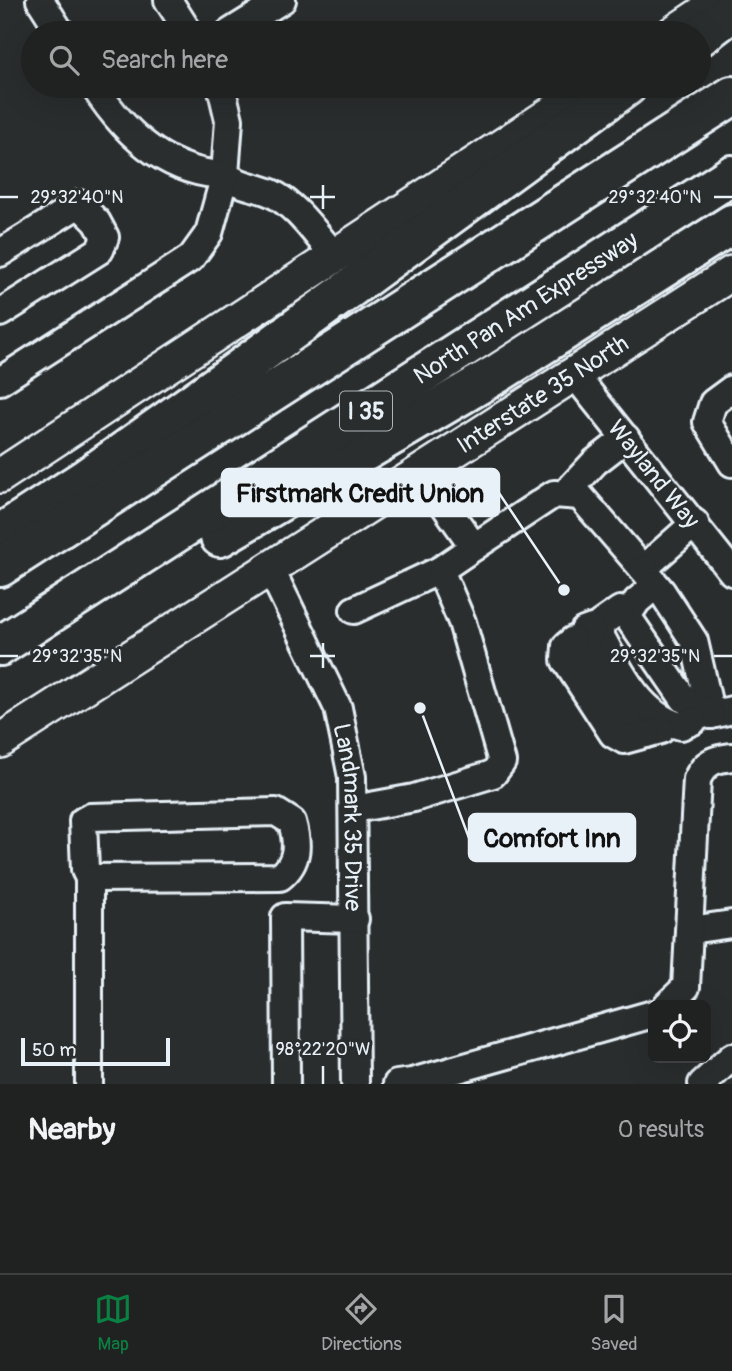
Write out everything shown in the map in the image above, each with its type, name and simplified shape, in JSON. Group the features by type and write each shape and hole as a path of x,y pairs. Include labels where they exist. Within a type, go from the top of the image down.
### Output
{"highway":[{"path":"711,28 732,12"},
{"name":"I 35","path":"0,567 732,96"},
{"path":"0,534 85,479 216,387 611,98"},
{"name":"North Pan Am Expressway","path":"0,646 732,175"},
{"path":"0,671 53,643 279,499 500,372 732,224"}],"main road":[{"path":"691,21 723,0"},
{"path":"0,476 575,98"},
{"name":"Interstate 35 North","path":"0,741 731,275"}],"street":[{"path":"40,0 53,21"},
{"path":"168,0 181,21"},
{"path":"248,21 282,0"},
{"path":"102,98 124,130 166,158 205,174 225,175 233,181 272,194 292,208 335,256"},
{"path":"0,381 191,258 209,233 225,175 229,120 224,98"},
{"path":"0,253 79,204 97,222 105,237 100,250 0,313"},
{"name":"Wayland Way","path":"575,374 731,567"},
{"path":"732,389 713,403 707,422 732,463"},
{"path":"566,493 595,462 626,438"},
{"path":"421,472 474,547"},
{"path":"354,610 440,570 554,494 580,496 613,611 687,723"},
{"path":"687,723 648,724 612,675 590,637 695,523"},
{"name":"Landmark 35 Drive","path":"270,568 338,708 352,777 355,1084"},
{"path":"354,809 415,798 493,774 502,762 462,622 440,570"},
{"path":"613,611 694,641 687,723"},
{"path":"672,1000 686,987 697,779 703,766 715,759 732,757"},
{"path":"89,878 280,877 289,869 298,844 292,821 276,812 90,817 83,821 85,870 89,878 89,1084"},
{"path":"280,877 285,917 286,1084"},
{"path":"285,917 355,919"},
{"path":"690,930 732,924"},
{"path":"397,1084 648,1015"}],"place":[{"name":"Firstmark Credit Union","path":"564,590"},
{"name":"Comfort Inn","path":"420,708"}]}
